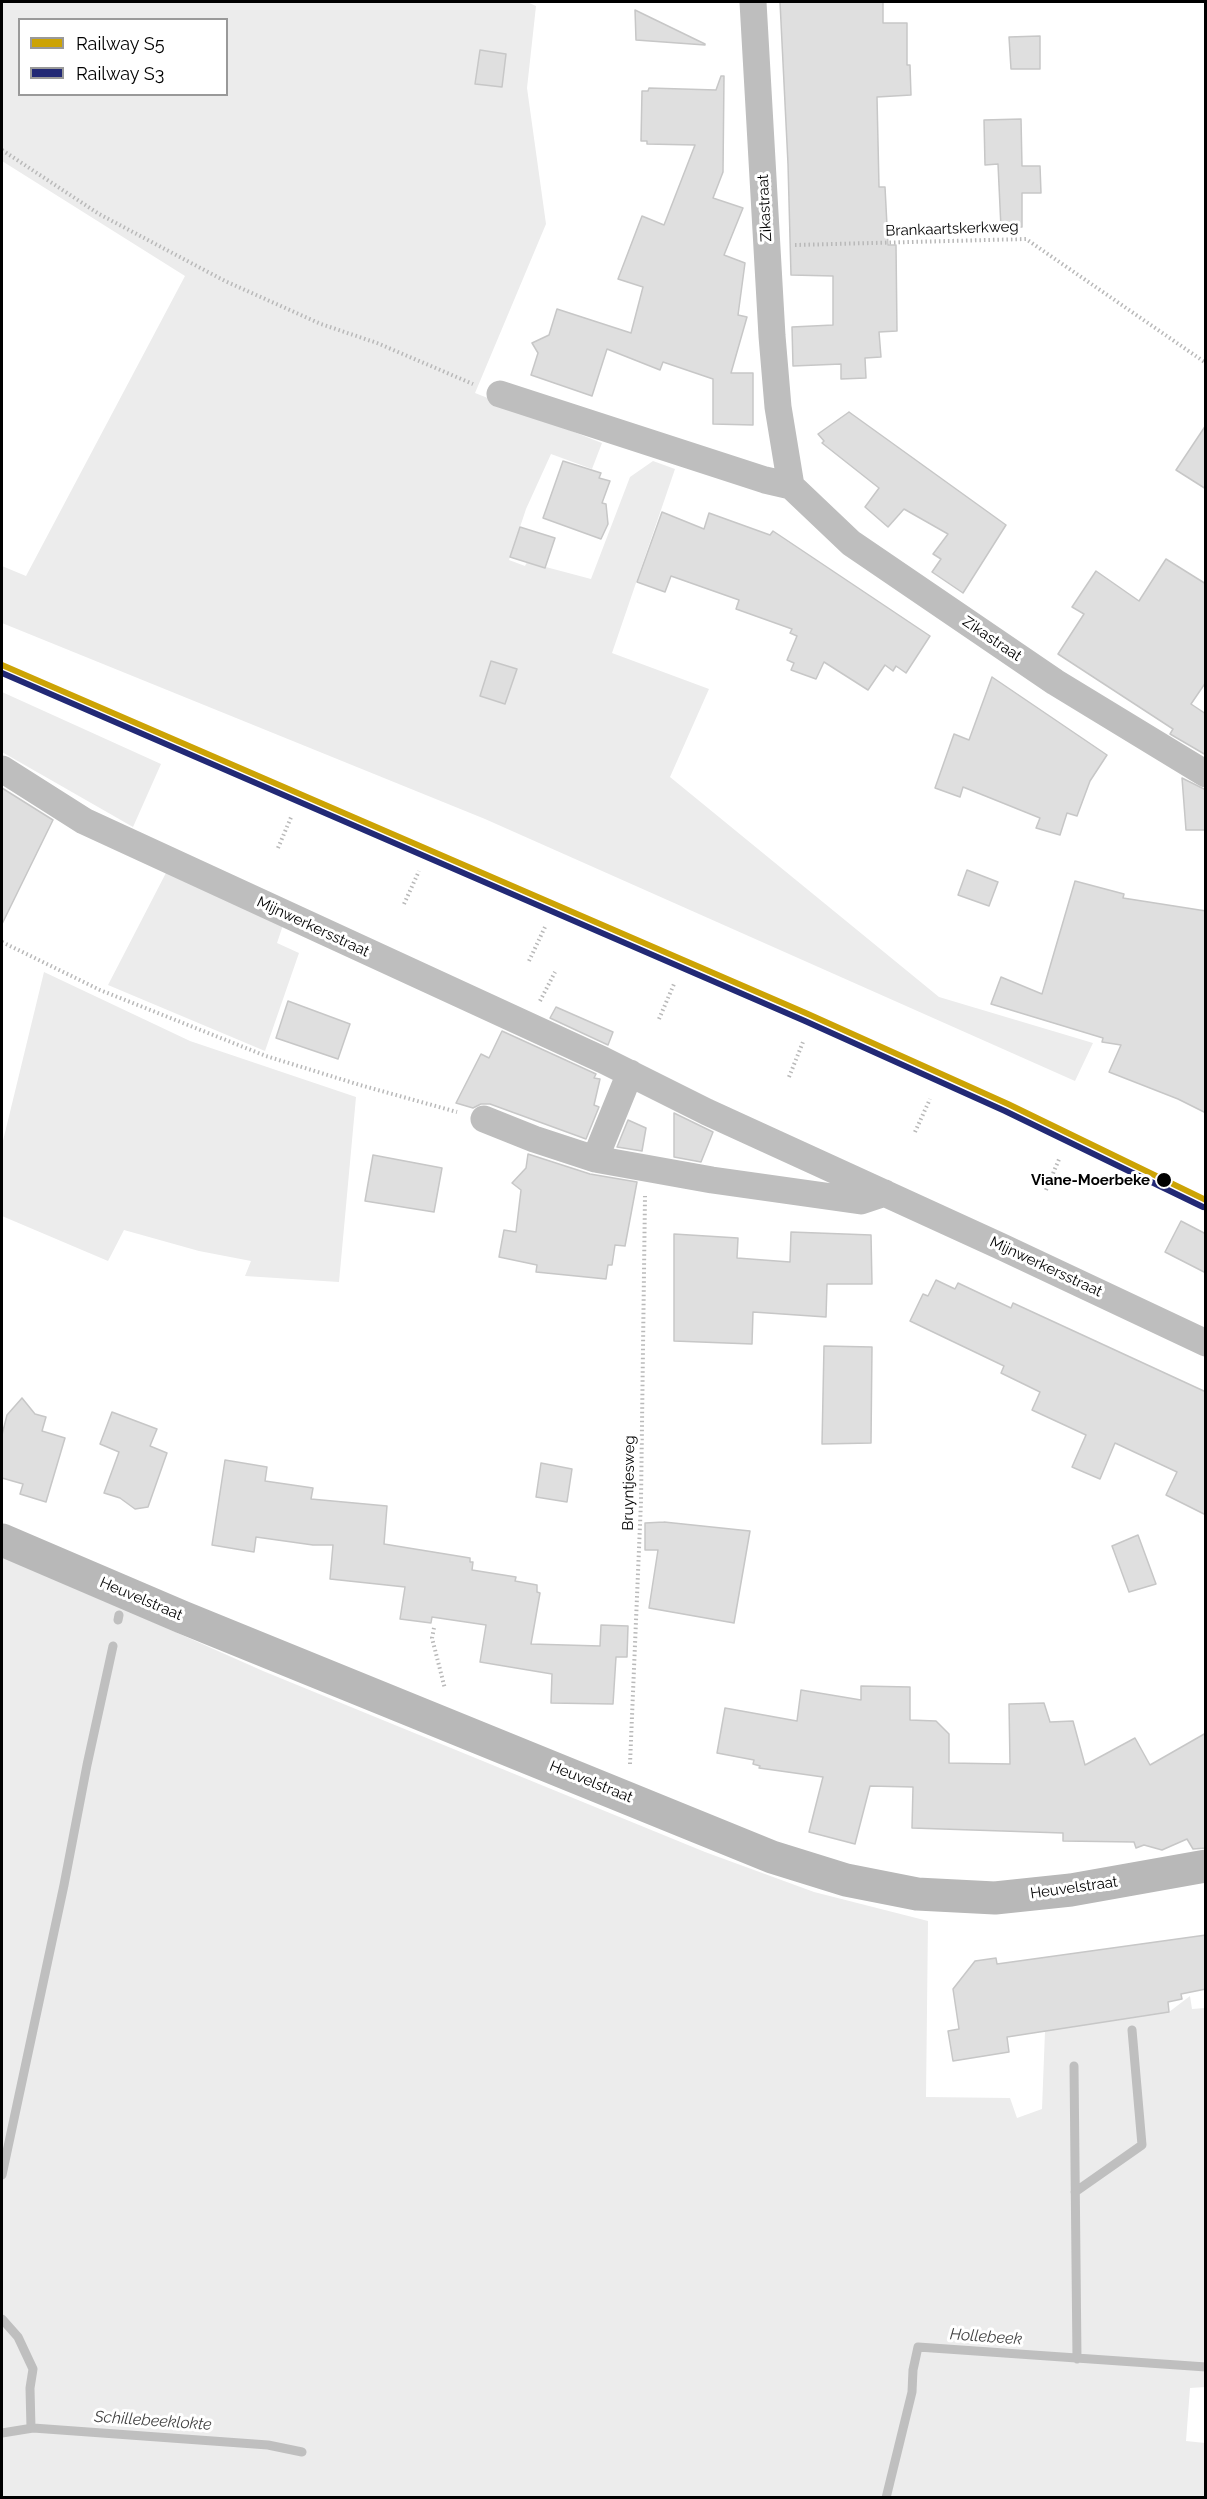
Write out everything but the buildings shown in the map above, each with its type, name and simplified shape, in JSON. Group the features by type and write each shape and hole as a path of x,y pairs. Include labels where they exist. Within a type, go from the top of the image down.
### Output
{"street":[{"name":"Zikastraat","path":"753,2 778,407 791,486"},
{"name":"Zikastraat","path":"500,394 791,486 851,543 1055,682 1206,774"},
{"name":"Mijnwerkersstraat","path":"2,769 84,821 630,1073 707,1112 1206,1343"},
{"path":"595,1159 630,1073"},
{"path":"484,1119 534,1139 595,1159 861,1201 885,1193"},
{"name":"Heuvelstraat","path":"2,1540 182,1617 772,1857 846,1880 917,1894 995,1898 1071,1890 1206,1866"}],"path":[{"path":"2,150 99,214 225,281 321,324 377,343 444,373 500,394"},
{"name":"Brankaartskerkweg","path":"767,246 1026,239 1206,363"},
{"path":"278,848 292,815"},
{"path":"404,904 419,870"},
{"path":"529,961 545,927"},
{"path":"2,942 100,990 266,1056 484,1119"},
{"path":"659,1019 674,984"},
{"path":"789,1077 803,1042"},
{"path":"915,1132 930,1099"},
{"path":"1046,1190 1060,1157"},
{"name":"Bruyntjesweg","path":"629,1798 641,1501 646,1168"},
{"path":"434,1628 432,1638 445,1690"}],"shaded area":[{"path":"2,2 527,2 536,6 527,88 546,224 475,393 602,443 592,469 551,454 526,509 509,560 525,566 527,562 591,579 630,477 653,461 675,469 612,653 709,689 670,777 939,997 1093,1043 1075,1081 485,819 2,623 2,566 26,576 185,276 2,161"},
{"path":"2,692 161,764 133,827 2,752"},
{"path":"168,869 284,922 277,943 299,953 265,1051 108,985"},
{"path":"44,972 190,1041 356,1097 339,1282 245,1276 251,1261 199,1251 124,1230 108,1261 2,1216 2,1145"},
{"path":"2,1555 263,1671 705,1852 814,1892 928,1921 926,2097 1010,2098 1017,2118 1042,2109 1045,2031 1169,2012 1190,1996 1192,2009 1205,2008 1206,2387 1190,2388 1186,2441 1205,2443 1205,2497 2,2497"}],"waterway":[{"path":"118,1620 119,1615"},
{"path":"2,2175 113,1646"},
{"path":"1075,2192 1142,2145 1132,2030"},
{"path":"1074,2066 1077,2359"},
{"path":"2,2319 18,2337 33,2369 30,2388 31,2428"},
{"name":"Hollebeek","path":"886,2498 912,2392 913,2370 918,2347 1206,2367"},
{"name":"Schillebeeklokte","path":"2,2433 33,2428 268,2445 302,2452"}],"rail line":[{"name":"S5","path":"2,665 808,1014 1008,1104 1206,1200"},
{"name":"S3","path":"2,673 805,1021 1005,1111 1203,1207"}],"place":[{"name":"Viane-Moerbeke","path":"1164,1180"}]}
